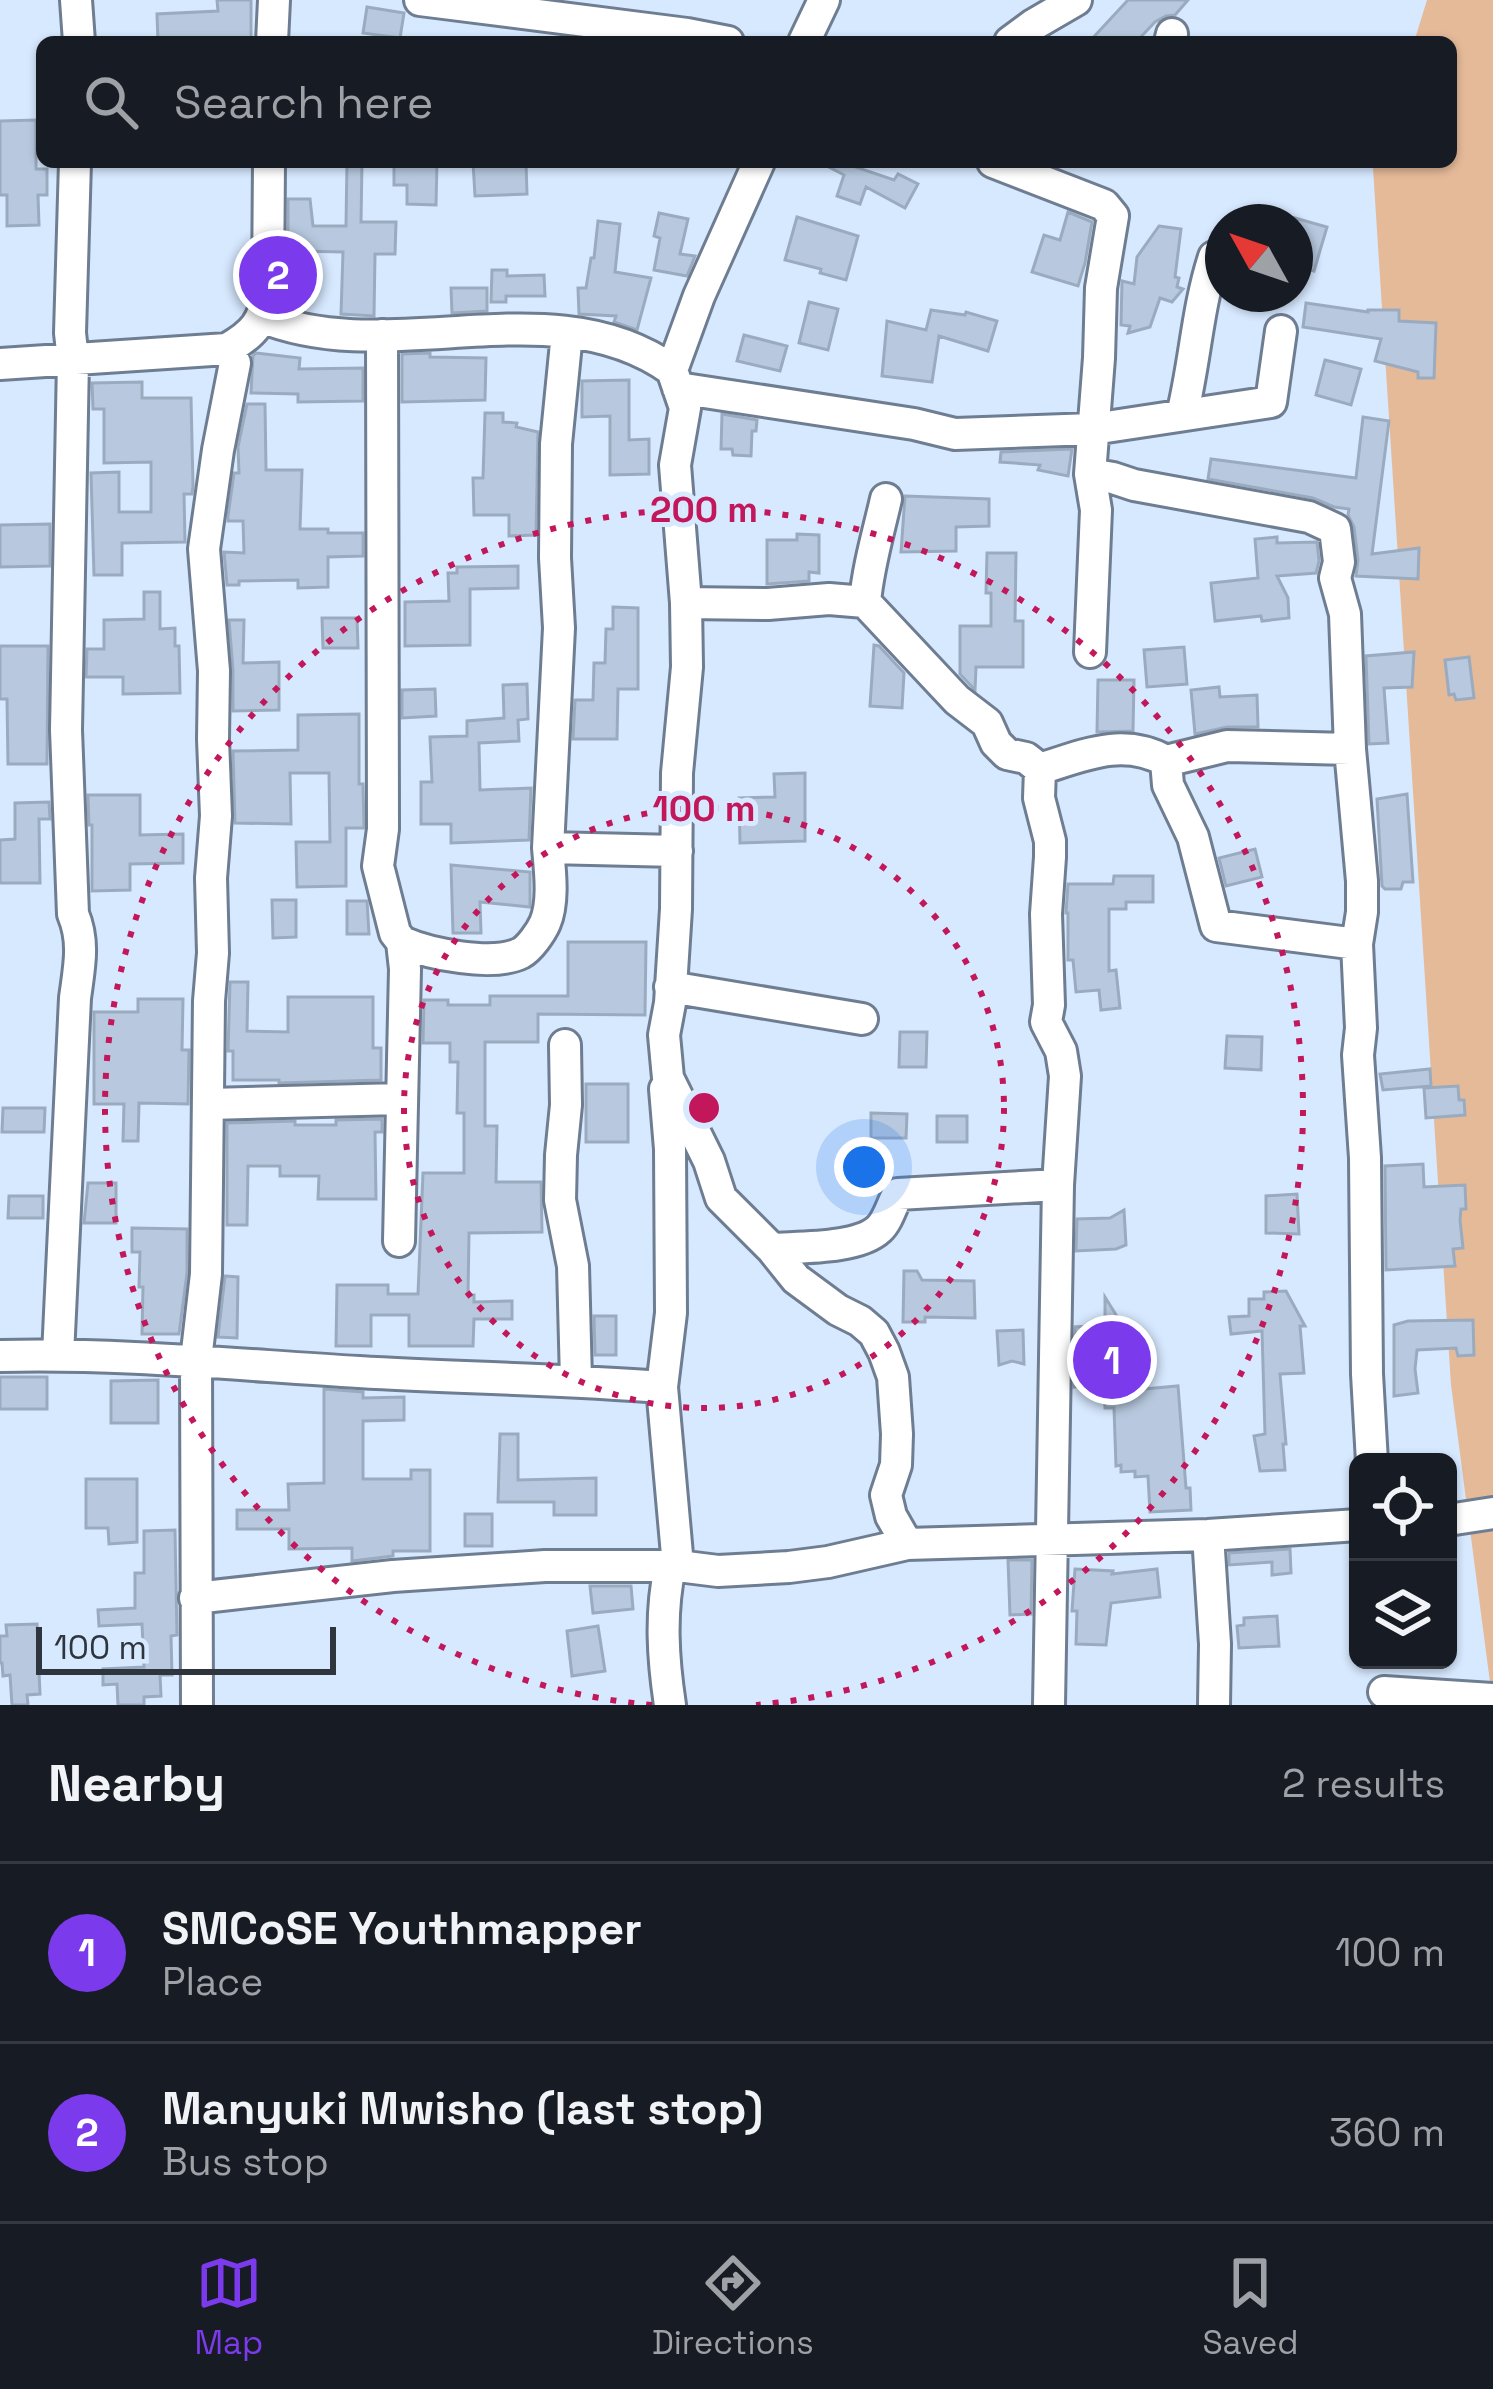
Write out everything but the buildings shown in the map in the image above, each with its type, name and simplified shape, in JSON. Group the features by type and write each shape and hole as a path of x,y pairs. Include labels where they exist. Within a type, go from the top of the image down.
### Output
{"street":[{"path":"76,0 79,36"},
{"path":"272,36 274,0"},
{"path":"420,0 697,36"},
{"path":"807,36 824,0"},
{"path":"1018,36 1076,0"},
{"path":"58,1354 81,954 73,914 66,730 76,168"},
{"path":"0,364 226,349 249,337 262,317 268,290 269,168"},
{"path":"670,1705 663,1643 664,1598 674,1566 662,1387 671,1313 664,1035 676,909 677,773 687,667 675,465 685,408 675,379 699,296 756,168"},
{"path":"1049,171 1104,205 1113,216 1101,288 1090,475 1096,510 1090,652"},
{"path":"1182,415 1205,290"},
{"path":"262,317 307,331 601,336 620,342 675,379 955,434 1093,429 1271,402 1281,331"},
{"path":"382,335 383,807 378,866 395,933 402,942 424,952 475,960 520,954 545,923 559,628 556,444 566,333"},
{"path":"197,1705 196,1360 206,1274 211,878 216,816 214,671 204,549 236,364 226,349"},
{"path":"1090,475 1309,517 1335,529 1339,562 1335,578 1345,614 1362,881 1358,1055 1371,1453"},
{"path":"865,602 886,499"},
{"path":"686,603 865,602 957,700 987,723 1007,754 1026,758 1040,769"},
{"path":"1040,769 1106,749 1145,749 1166,760 1227,746 1350,749"},
{"path":"1166,760 1168,785 1193,837 1216,926 1357,944"},
{"path":"1040,769 1039,798 1051,857 1046,1022 1065,1066 1058,1185 1049,1705"},
{"path":"548,848 677,851"},
{"path":"399,1241 402,942"},
{"path":"670,987 862,1019"},
{"path":"565,1045 560,1200 573,1266 576,1380"},
{"path":"668,1078 722,1198 796,1279 874,1334 884,1352 893,1377 896,1465 854,1557"},
{"path":"210,1104 400,1099"},
{"path":"772,1250 833,1245 866,1236 882,1227 898,1194 1058,1185"},
{"path":"0,1356 196,1360 662,1387"},
{"path":"886,1495 891,1516 907,1544"},
{"path":"1457,1519 1493,1513"},
{"path":"195,1598 415,1574 545,1566 674,1566 718,1571 789,1567 907,1544 1349,1526"},
{"path":"1208,1534 1214,1705"},
{"path":"1384,1698 1493,1699"}],"shaded area":[{"path":"1427,0 1493,0 1493,1705 1451,1385 1373,168 1457,168 1457,36 1416,36"}],"place":[{"name":"Manyuki Mwisho (last stop)","path":"278,275"},
{"name":"SMCoSE Youthmapper","path":"1112,1360"}]}
